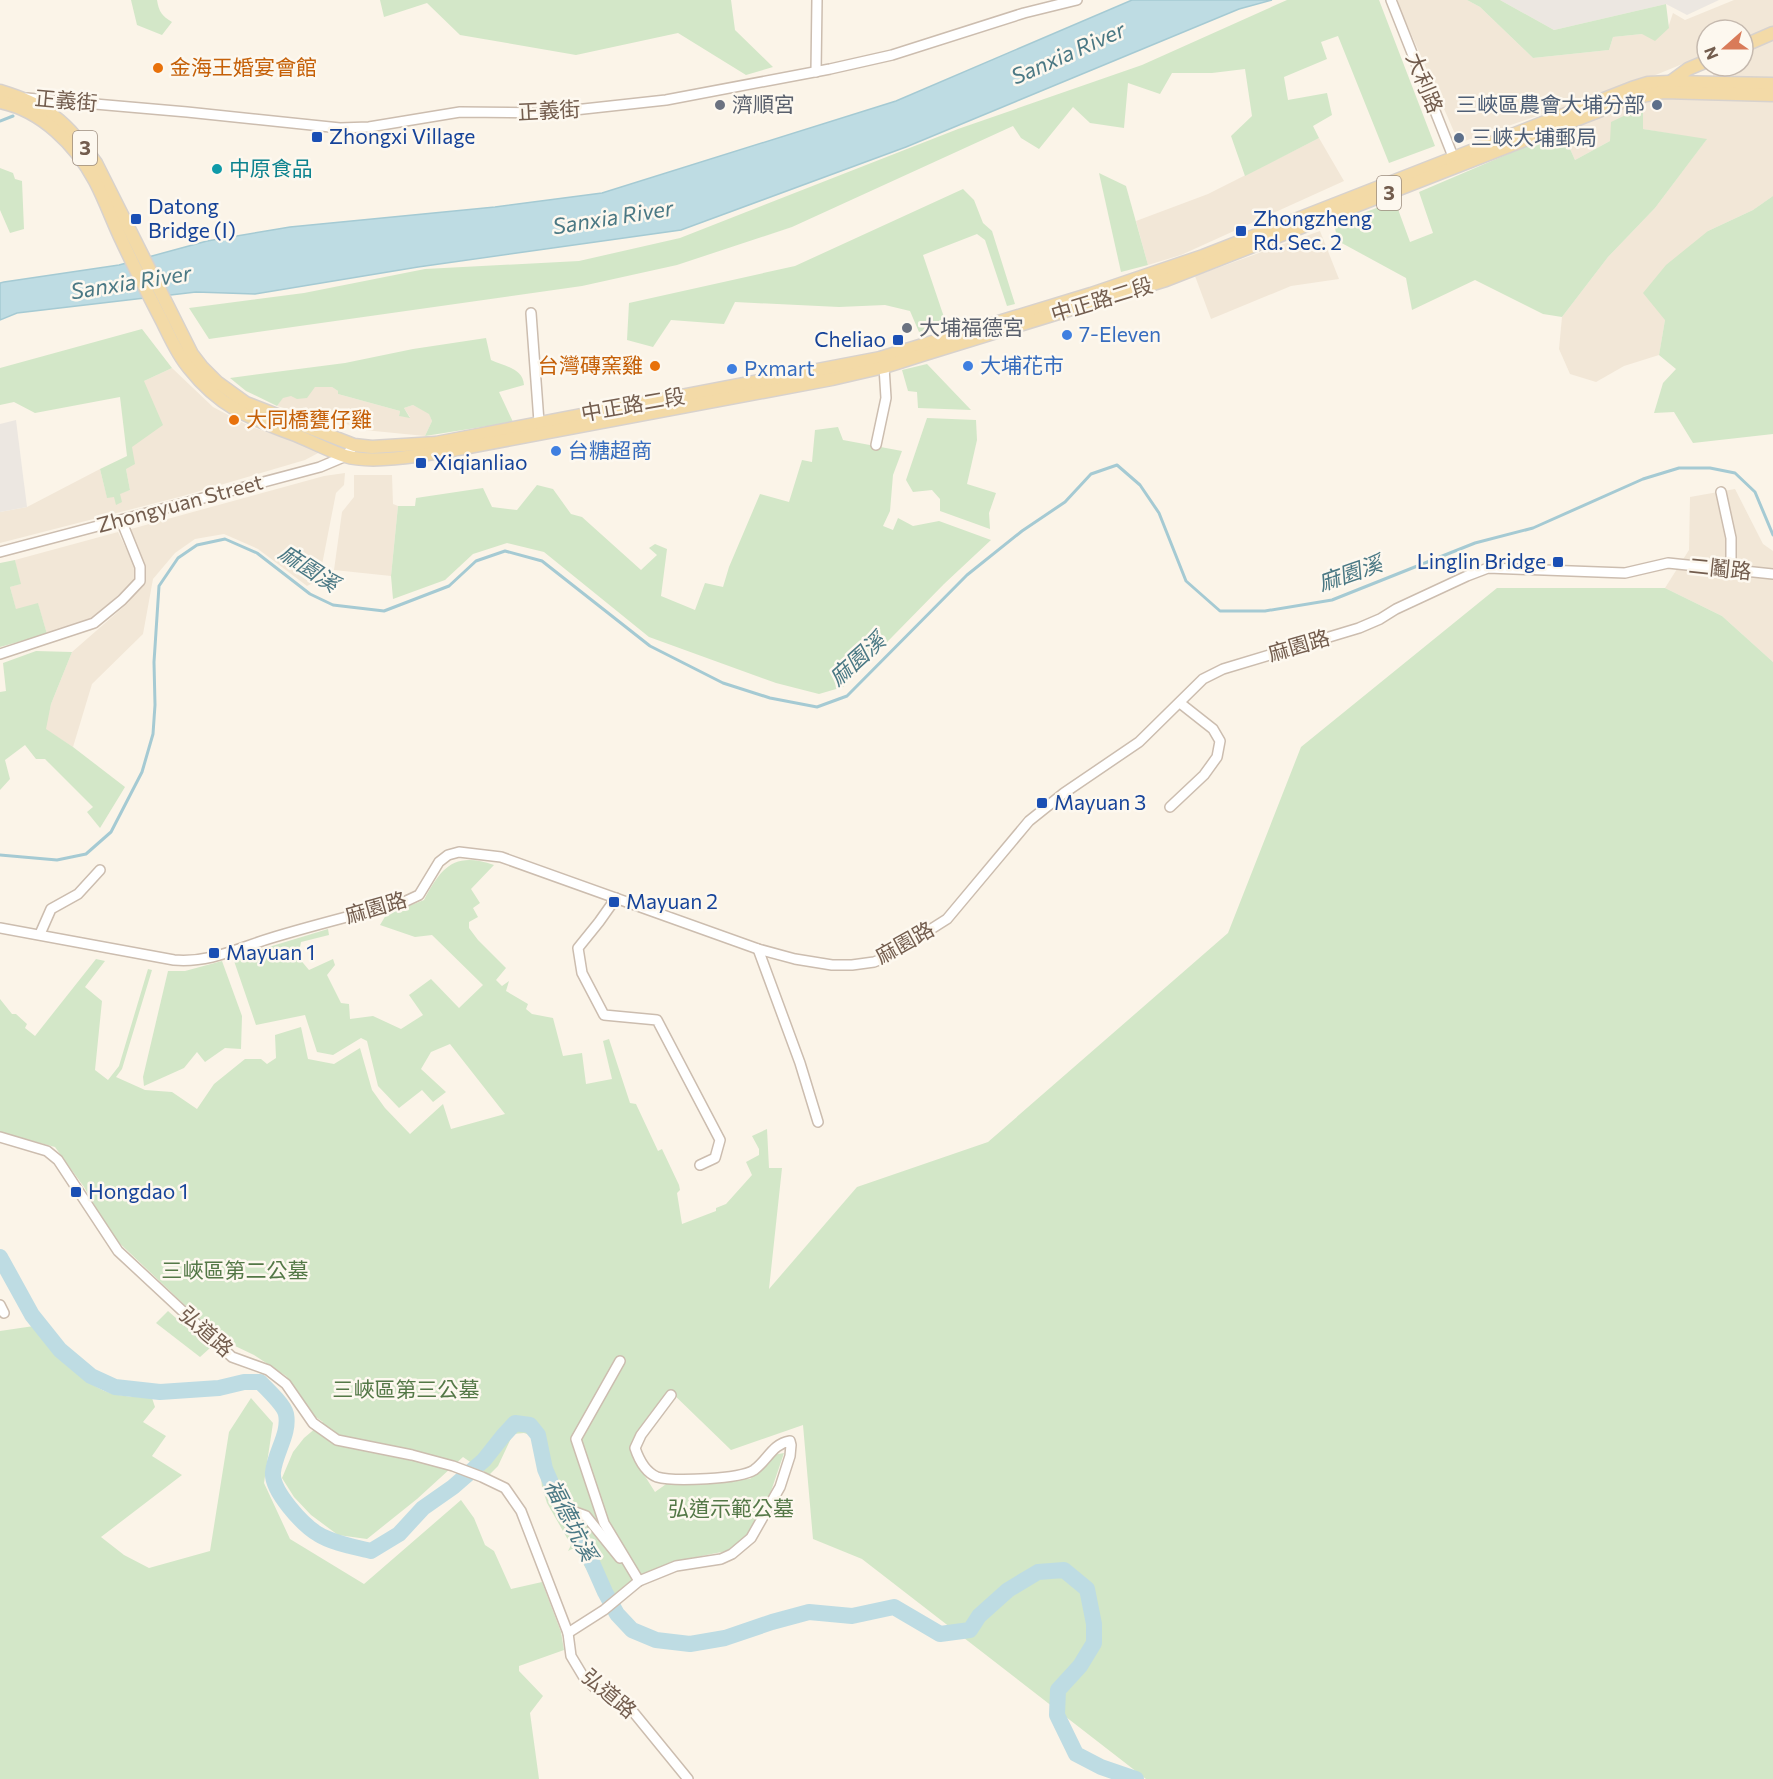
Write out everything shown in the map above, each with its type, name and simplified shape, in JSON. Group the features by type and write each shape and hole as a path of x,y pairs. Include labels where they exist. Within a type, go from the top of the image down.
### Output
{"main road":[{"path":"1755,41 1773,33"},
{"path":"1666,87 1695,66"},
{"name":"中正路二段","path":"18,101 73,149 94,180 174,346 187,366 215,396 236,411 256,420 346,456 368,459 409,457 458,449 832,379 884,367 1166,280 1648,83 1666,87 1773,95"},
{"name":"中正路二段","path":"1666,87 1773,84"},
{"name":"3","path":"0,91 18,101"},
{"name":"中正路二段","path":"18,101 55,117 96,163 192,354 217,382 246,403 354,445 372,447 436,442 880,358 1174,267 1455,162"},
{"name":"3","path":"0,102 18,101"}],"street":[{"path":"816,72 817,0"},
{"name":"正義街","path":"18,101 188,112 340,128 369,128 460,112 547,113 666,100 816,72 892,55 1024,13 1077,0"},
{"name":"大利路","path":"1391,0 1455,162"},
{"path":"531,313 538,422"},
{"path":"876,445 886,398 884,367"},
{"path":"346,456 354,445"},
{"name":"Zhongyuan Street","path":"0,552 320,467 346,456"},
{"path":"1720,492 1731,538 1731,570"},
{"path":"0,654 94,622 123,600 140,581 140,567 121,520"},
{"name":"二鬮路","path":"1668,563 1773,574"},
{"name":"麻園路","path":"0,928 174,960 207,959 269,939 404,902 419,895 439,862 448,855 459,852 501,857 758,949 795,959 852,965 874,962 947,919 1029,821 1064,793 1139,742 1203,679 1222,669 1359,628 1488,568 1625,573 1668,563"},
{"path":"1170,807 1204,775 1217,757 1220,741 1212,729 1180,703"},
{"path":"40,934 51,909 78,894 100,870"},
{"path":"616,898 578,948 582,973 604,1015 657,1020 720,1140 715,1158 700,1165"},
{"path":"758,949 800,1063 818,1122"},
{"name":"弘道路","path":"0,1137 47,1151 53,1155 118,1251 232,1357 268,1370 281,1379 313,1423 320,1429 337,1440 453,1466 505,1488 521,1511 568,1633 571,1656 582,1676 603,1693 630,1708 688,1779"},
{"path":"620,1361 576,1439 604,1523 639,1581"},
{"path":"568,1633 604,1610 639,1581 676,1566 721,1559 732,1554 751,1538 780,1487 790,1456 790,1441 778,1444 754,1470 735,1476 679,1479 657,1476 645,1468 635,1448 641,1435 671,1395"},
{"path":"575,1512 586,1516 617,1556 627,1563"}],"shaded area":[{"path":"1398,0 1467,0 1480,7 1533,58 1609,50 1613,37 1668,28 1673,13 1685,20 1734,0 1773,0 1773,27 1755,34 1755,18 1695,18 1695,59 1658,74 1459,143"},
{"path":"1500,0 1719,0 1687,15 1666,4 1554,30"},
{"path":"1773,36 1773,79 1713,78 1755,78 1755,44"},
{"path":"1667,98 1773,101 1773,196 1753,210 1708,231 1665,320 1659,355 1624,366 1596,382 1570,374 1559,349 1562,317 1608,257 1655,208 1706,140 1643,129 1610,141 1575,160 1562,131 1633,103"},
{"path":"1319,138 1344,181 1181,255 1148,265 1136,221 1208,194"},
{"path":"1320,231 1339,279 1291,286 1211,319 1195,276"},
{"path":"172,368 213,407 249,426 322,451 305,460 183,496 0,543 0,512 27,507 100,469 107,497 130,490 126,469 144,381"},
{"path":"315,387 332,387 338,391 338,394 400,411 399,416 410,417 404,408 413,405 429,413 432,421 425,436 364,430 309,411 305,414 277,406 284,396"},
{"path":"16,420 27,507 0,512 0,424"},
{"path":"345,473 344,485 336,493 319,580 307,586 258,549 224,534 195,539 175,553 153,579 143,634 92,684 73,747 45,729 51,704 72,652 128,603 145,580 143,563 131,529 324,476"},
{"path":"354,475 392,475 393,504 398,506 391,576 334,570 342,512 354,497"},
{"path":"1735,489 1763,544 1773,551 1773,662 1722,616 1665,588 1689,550 1690,497"},
{"path":"118,532 134,565 137,578 93,618 47,634 38,604 16,610 10,587 20,584 15,560"}],"green space":[{"path":"131,0 157,0 162,13 172,22 162,35 137,25"},
{"path":"380,0 731,0 735,30 773,67 746,75 678,33 576,55 460,35 427,3 384,17"},
{"path":"1287,0 1379,0 1435,146 1389,163 1338,36 1321,42 1327,59 1284,77 1288,100 1327,93 1332,115 1313,126 1319,138 1245,176 1231,136 1252,116 1245,69 1212,73 1172,73 1160,94 1128,83 1124,128 1090,123 1073,107 1039,149 1021,138 1013,126 792,227 677,265 582,286 209,339 189,308 304,293 425,269 579,261 680,238 958,129 1142,65"},
{"path":"1467,0 1500,0 1554,30 1666,4 1669,28 1655,41 1642,34 1613,37 1609,50 1533,58 1480,7"},
{"path":"1632,112 1643,112 1643,129 1707,139 1655,208 1608,257 1562,317 1543,314 1475,280 1412,310 1406,278 1338,241 1334,224 1395,201 1410,242 1433,233 1419,192 1562,131 1575,160 1610,141 1611,122"},
{"path":"0,168 13,173 15,179 22,181 24,229 10,233 0,210"},
{"path":"1099,173 1126,186 1148,265 1121,272"},
{"path":"963,189 974,200 983,223 992,231 1015,304 1007,306 985,240 977,234 923,255 946,323 919,332 910,311 885,305 839,307 735,302 724,324 671,320 653,347 627,340 629,303 795,266"},
{"path":"1773,196 1773,434 1693,443 1674,412 1654,413 1663,383 1676,369 1659,355 1665,320 1643,293 1666,265 1708,231 1753,210"},
{"path":"142,329 172,368 144,381 163,425 132,447 135,464 126,469 130,490 120,494 122,502 116,505 114,497 107,498 100,469 127,456 120,397 35,413 14,402 0,405 0,368"},
{"path":"486,338 491,360 512,368 523,379 524,385 499,392 513,422 425,436 432,421 429,414 413,405 404,408 410,418 399,416 400,411 338,394 338,391 332,387 315,387 307,398 297,399 291,396 283,398 277,406 246,391 230,378 345,363 413,349"},
{"path":"927,364 971,410 918,408 917,392 908,391 902,370"},
{"path":"927,418 976,420 977,440 967,484 996,493 989,513 990,529 940,511 940,499 932,490 913,492 906,480"},
{"path":"838,427 843,440 902,451 893,475 890,511 883,526 893,530 898,518 913,526 939,521 991,540 944,584 843,687 819,694 776,683 649,637 544,552 507,543 473,554 445,580 393,599 391,576 398,506 415,506 416,498 483,488 492,507 517,510 537,485 553,489 571,514 582,517 641,570 657,555 649,548 655,544 667,549 661,596 695,610 705,583 723,587 729,567 760,494 789,502 802,460 812,462 815,430"},
{"path":"15,560 21,584 10,587 16,609 38,603 47,634 0,647 0,563"},
{"path":"1497,588 1665,588 1722,616 1773,662 1773,1779 1146,1779 862,1559 813,1539 803,1425 731,1450 669,1390 631,1445 636,1462 655,1492 669,1482 750,1479 773,1455 784,1453 765,1509 747,1536 732,1550 676,1561 634,1580 603,1604 574,1548 568,1551 571,1545 547,1503 542,1487 538,1448 530,1435 524,1433 513,1434 498,1466 489,1475 463,1457 417,1499 367,1539 338,1535 311,1515 294,1497 282,1478 293,1452 304,1438 323,1422 314,1416 286,1376 209,1328 113,1237 84,1187 55,1147 0,1132 0,999 12,1014 16,1014 27,1024 25,1028 35,1036 96,959 105,961 85,987 102,1001 95,1070 108,1080 119,1066 148,969 152,970 122,1069 116,1077 145,1090 172,1092 197,1109 214,1084 245,1059 261,1059 267,1064 276,1058 275,1035 301,1027 308,1059 334,1064 360,1048 372,1090 385,1108 410,1134 443,1104 451,1129 505,1114 450,1044 431,1052 421,1069 446,1092 433,1102 422,1090 399,1108 378,1086 367,1041 361,1038 333,1055 317,1052 305,1015 256,1025 233,958 328,929 329,935 301,942 298,957 309,970 333,959 335,965 327,975 341,1003 349,1004 350,1019 373,1016 401,1029 423,1015 409,995 431,979 459,1008 483,985 432,935 415,937 380,925 386,915 424,900 436,879 450,865 459,861 480,861 494,865 471,889 480,903 473,908 478,917 469,922 469,928 506,968 496,980 502,986 509,981 506,991 528,1004 526,1009 532,1014 553,1018 563,1056 582,1053 586,1084 612,1079 603,1041 609,1039 630,1103 636,1104 658,1151 662,1149 679,1185 680,1190 677,1193 682,1224 716,1211 716,1208 726,1204 752,1175 746,1162 759,1155 759,1149 752,1136 767,1129 769,1168 782,1168 769,1289 857,1187 988,1142 1228,933 1301,747"},
{"path":"36,651 72,652 51,704 46,729 125,787 100,828 87,812 93,807 45,759 36,759 25,745 5,760 10,779 0,790 0,692 6,691 3,663"},
{"path":"222,961 242,1016 241,1049 225,1048 205,1062 197,1052 184,1068 144,1086 143,1077 168,971 185,971"},
{"path":"168,1311 210,1348 200,1357 156,1323"},
{"path":"34,1326 68,1365 88,1382 110,1393 152,1398 155,1407 143,1422 166,1436 152,1456 182,1475 101,1537 124,1555 149,1568 210,1551 229,1432 251,1398 273,1423 264,1483 290,1539 364,1584 461,1500 474,1518 485,1545 494,1551 511,1589 542,1582 561,1632 564,1650 519,1666 519,1671 543,1696 530,1713 539,1779 0,1779 0,1331"}],"water":[{"name":"Sanxia River","path":"1132,0 1272,0 1239,9 906,147 681,230 418,267 255,294 196,292 17,313 0,320 0,283 4,282 119,265 207,241 290,227 495,207 602,193 896,101"}],"waterway":[{"path":"0,121 13,116"},
{"name":"麻園溪","path":"0,855 57,860 86,854 111,832 142,772 153,734 154,662 159,586 178,558 197,545 225,539 257,553 310,594 333,605 384,611 449,586 476,561 505,551 542,561 650,646 723,683 770,698 817,707 847,696 967,575 1022,531 1065,502 1091,474 1117,465 1140,485 1159,513 1186,581 1220,611 1265,611 1332,600 1475,543 1533,528 1643,479 1679,468 1710,468 1735,473 1755,492 1773,535"},
{"name":"福德坑溪","path":"0,1257 32,1315 60,1350 91,1376 115,1387 160,1392 219,1388 244,1382 260,1382 279,1402 286,1414 286,1429 273,1472 277,1488 282,1498 304,1523 318,1534 337,1542 371,1551 399,1534 423,1508 453,1487 484,1460 515,1423 530,1425 538,1435 545,1469 561,1506 582,1540 617,1614 632,1630 656,1640 690,1644 725,1638 809,1612 852,1616 894,1607 940,1634 970,1630 979,1616 1008,1590 1038,1572 1064,1570 1087,1589 1094,1624 1094,1643 1080,1666 1058,1690 1057,1715 1076,1754 1101,1767 1136,1779"}],"place":[{"name":"金海王婚宴會館","path":"158,68"},
{"name":"濟順宮","path":"720,105"},
{"name":"三峽區農會大埔分部","path":"1657,105"},
{"name":"Zhongxi Village","path":"317,137"},
{"name":"三峽大埔郵局","path":"1459,138"},
{"name":"中原食品","path":"217,169"},
{"name":"Datong Bridge (I)","path":"136,219"},
{"name":"Zhongzheng Rd. Sec. 2","path":"1241,231"},
{"name":"大埔福德宮","path":"907,328"},
{"name":"7-Eleven","path":"1067,335"},
{"name":"Cheliao","path":"898,340"},
{"name":"台灣磚窯雞","path":"655,366"},
{"name":"大埔花市","path":"968,366"},
{"name":"Pxmart","path":"732,369"},
{"name":"大同橋甕仔雞","path":"234,420"},
{"name":"台糖超商","path":"556,451"},
{"name":"Xiqianliao","path":"421,463"},
{"name":"Linglin Bridge","path":"1558,562"},
{"name":"Mayuan 3","path":"1042,803"},
{"name":"Mayuan 2","path":"614,902"},
{"name":"Mayuan 1","path":"214,953"},
{"name":"Hongdao 1","path":"76,1192"}],"park label":[{"name":"三峽區第二公墓","path":"235,1271"},
{"name":"三峽區第三公墓","path":"406,1390"},
{"name":"弘道示範公墓","path":"731,1509"}]}
